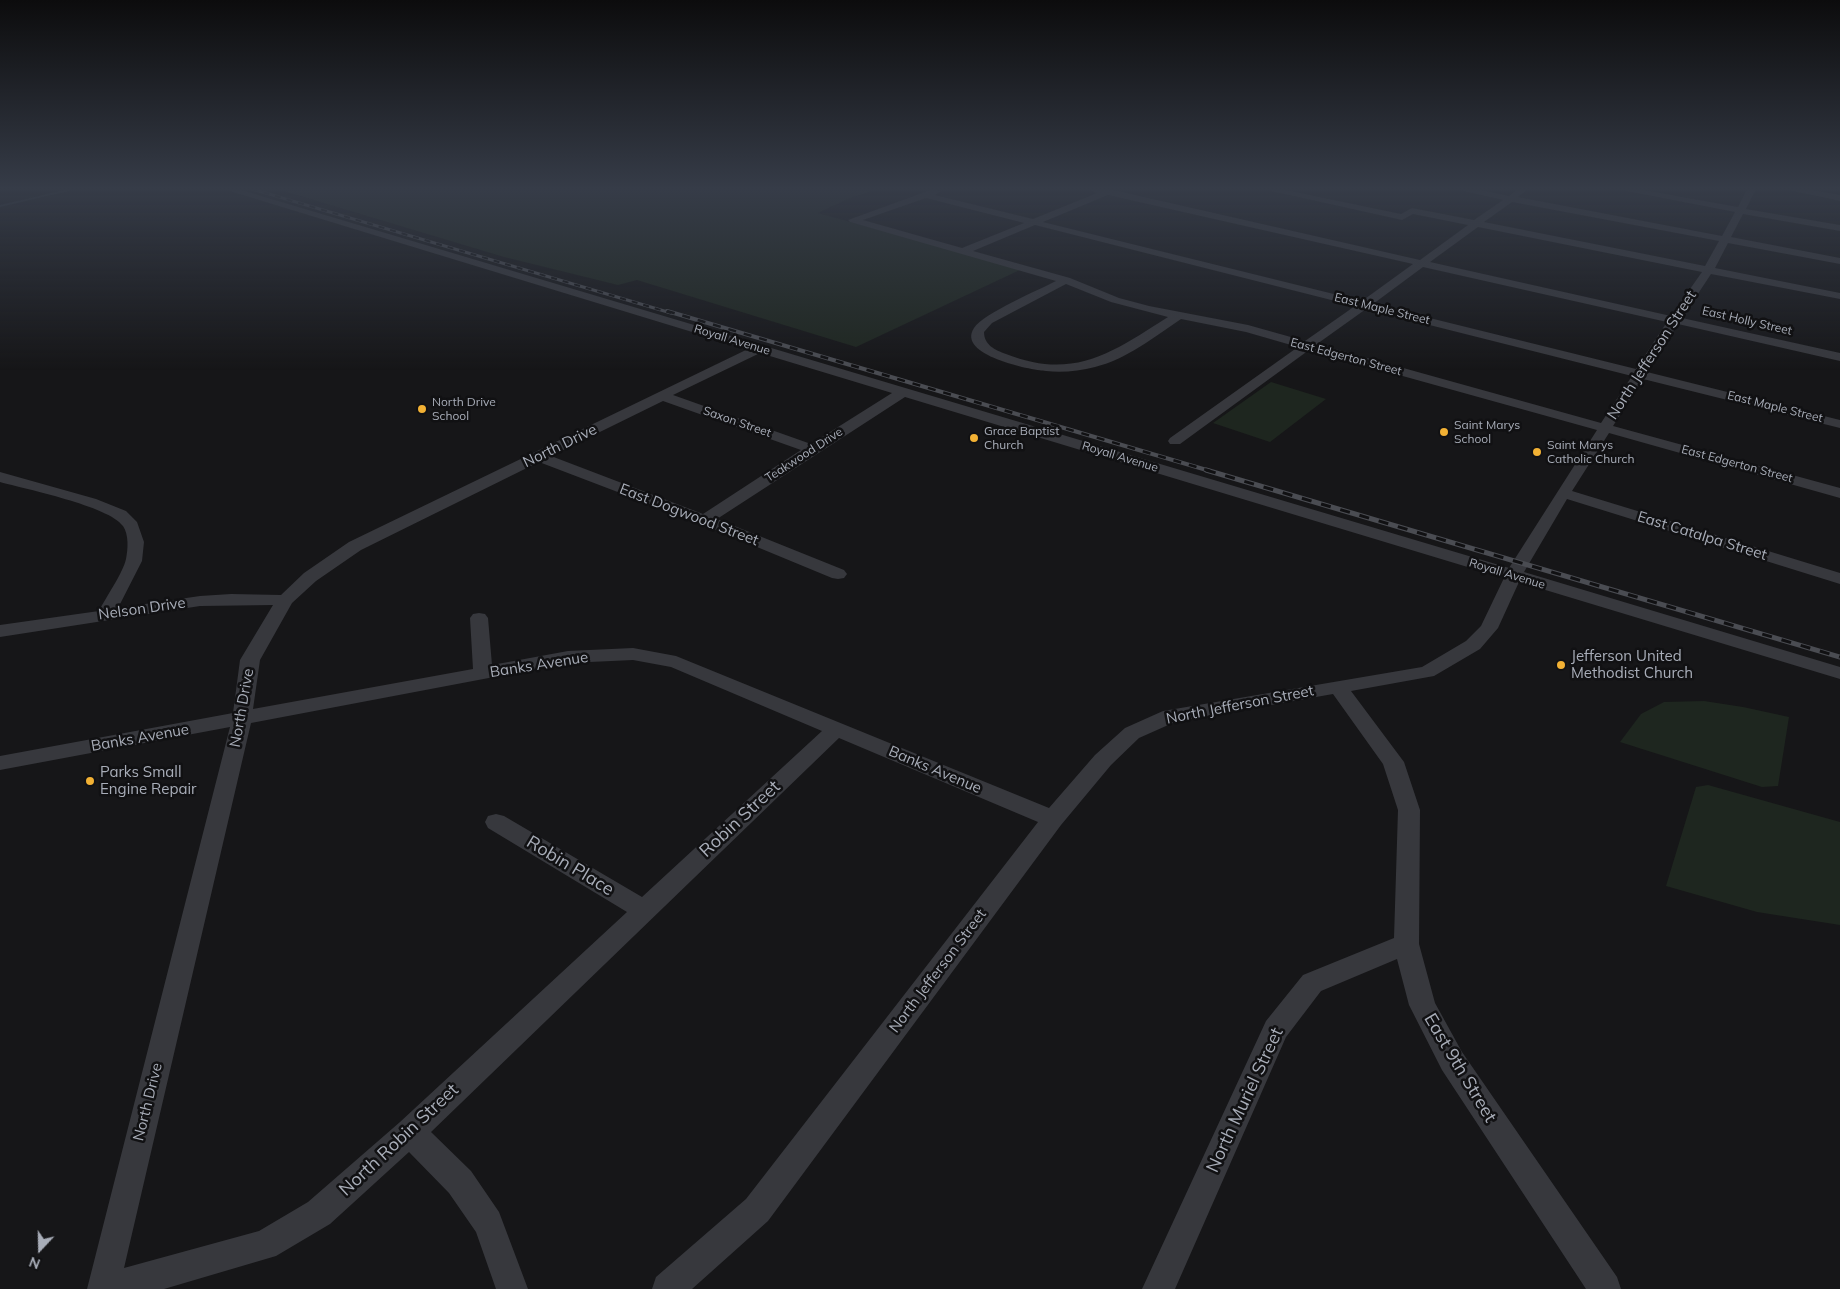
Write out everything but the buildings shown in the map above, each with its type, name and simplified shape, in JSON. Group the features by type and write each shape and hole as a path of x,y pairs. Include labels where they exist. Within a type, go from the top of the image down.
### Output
{"street":[{"name":"Royall Avenue","path":"427,249 1840,673"},
{"name":"East Edgerton Street","path":"956,249 1066,280 1115,300 1148,309 1248,329 1840,493"},
{"path":"963,251 968,249"},
{"name":"East Maple Street","path":"1142,249 1840,424"},
{"name":"East Holly Street","path":"1363,249 1840,357"},
{"path":"1174,441 1442,249"},
{"path":"1606,249 1840,296"},
{"name":"North Jefferson Street","path":"668,1289 757,1210 1053,819 1103,760 1132,733 1170,716 1427,672 1473,645 1488,628 1513,576 1563,493 1675,319 1709,270 1719,249"},
{"path":"1778,249 1840,261"},
{"path":"1066,280 988,321 978,329 977,334 980,343 991,353 1015,362 1040,367 1068,367 1092,364 1109,358 1179,315"},
{"name":"North Drive","path":"102,1289 242,719 250,660 285,600 310,577 355,546 760,348"},
{"name":"Teakwood Drive","path":"705,520 812,449 904,392"},
{"name":"Saxon Street","path":"662,396 812,449"},
{"name":"East Dogwood Street","path":"540,457 705,520 838,574"},
{"path":"0,477 90,502 120,514 131,525 136,542 134,561 106,614"},
{"name":"East Catalpa Street","path":"1563,493 1840,578"},
{"name":"Nelson Drive","path":"0,631 200,601 231,599 285,600"},
{"path":"479,618 483,673"},
{"name":"Banks Avenue","path":"0,763 568,657 633,654 676,662 1053,819"},
{"name":"East 9th Street","path":"1338,687 1393,762 1409,810 1406,944 1422,1005 1452,1061 1605,1289"},
{"name":"Robin Street","path":"644,910 837,728"},
{"name":"Robin Place","path":"496,822 644,910"},
{"name":"North Robin Street","path":"106,1289 265,1245 319,1214 410,1132 644,910"},
{"name":"North Muriel Street","path":"1158,1289 1276,1029 1312,983 1406,944"},
{"path":"410,1132 460,1182 488,1223 512,1289"}],"shaded area":[{"path":"478,249 950,249 1022,269 856,347 637,280 618,285"},
{"path":"1271,382 1326,399 1270,442 1213,423"},
{"path":"1704,701 1789,717 1778,786 1762,787 1620,742 1641,714 1664,702"},
{"path":"1708,785 1840,822 1840,925 1757,912 1666,886 1696,787"}],"railway":[{"path":"455,249 671,313"},
{"path":"667,311 1210,471"},
{"path":"1206,470 1840,657"}],"place":[{"name":"North Drive School","path":"422,409"},
{"name":"Saint Marys School","path":"1444,432"},
{"name":"Grace Baptist Church","path":"974,438"},
{"name":"Saint Marys Catholic Church","path":"1537,452"},
{"name":"Jefferson United Methodist Church","path":"1561,665"},
{"name":"Parks Small Engine Repair","path":"90,781"}]}
